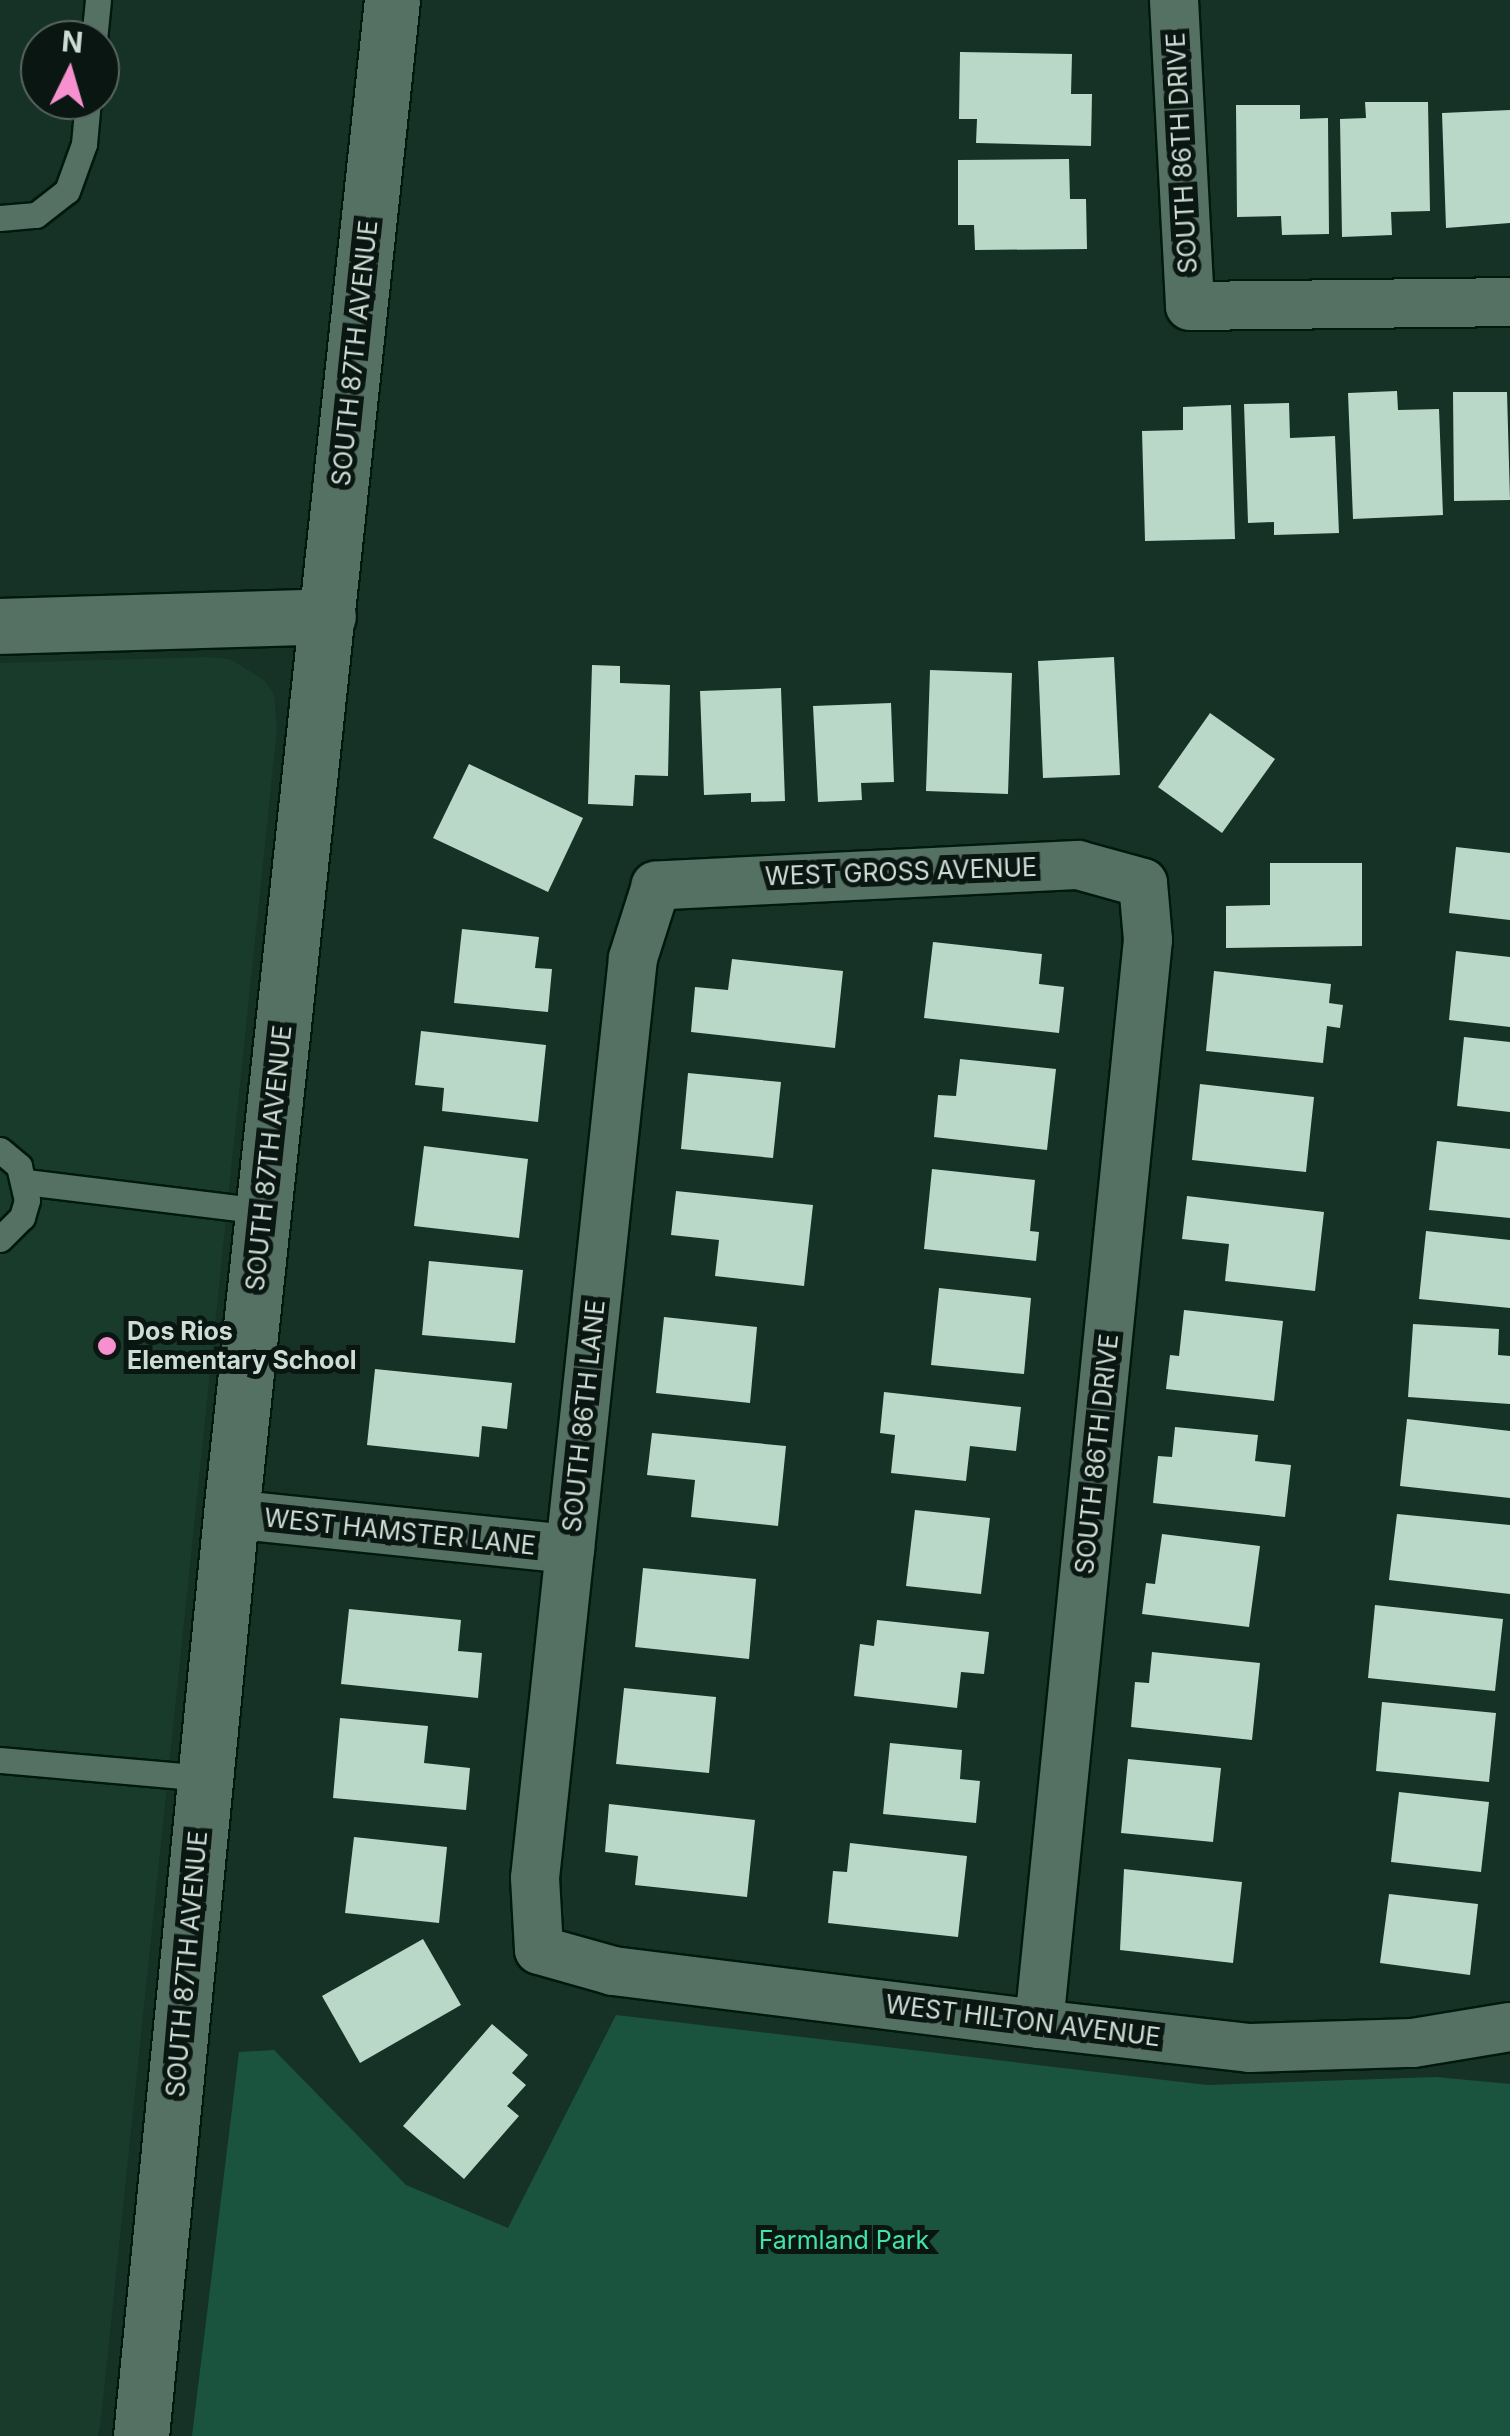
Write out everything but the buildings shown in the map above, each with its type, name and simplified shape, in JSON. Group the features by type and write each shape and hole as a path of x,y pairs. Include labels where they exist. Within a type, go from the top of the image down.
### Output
{"street":[{"name":"SOUTH 87TH AVENUE","path":"141,2436 231,1514 392,0"},
{"name":"SOUTH 86TH DRIVE","path":"1174,0 1190,306 1510,302"},
{"path":"0,626 328,616"},
{"name":"WEST GROSS AVENUE","path":"656,886 1078,865 1143,883"},
{"name":"SOUTH 86TH DRIVE","path":"1040,2024 1146,960 1143,883"},
{"name":"SOUTH 86TH LANE","path":"540,1950 535,1878 632,958 656,886"},
{"name":"WEST HAMSTER LANE","path":"231,1514 570,1550"},
{"name":"WEST HILTON AVENUE","path":"540,1950 613,1971 1250,2048 1413,2043 1510,2027"}],"lane":[{"path":"0,218 36,214 67,190 84,144 86,120"},
{"path":"0,1150 19,1166 26,1182 22,1217 0,1239"},
{"path":"26,1182 263,1210"},
{"path":"0,1760 204,1778"}],"shaded area":[{"name":"Dos Rios Elementary School","path":"230,659 264,680 274,694 277,729 101,2419 98,2436 0,2436 0,663"}],"green space":[{"name":"Farmland Park","path":"616,2015 1207,2085 1436,2077 1510,2084 1510,2436 192,2436 239,2052 274,2050 406,2185 508,2228"}],"place":[{"name":"Dos Rios Elementary School","path":"107,1346"}]}
